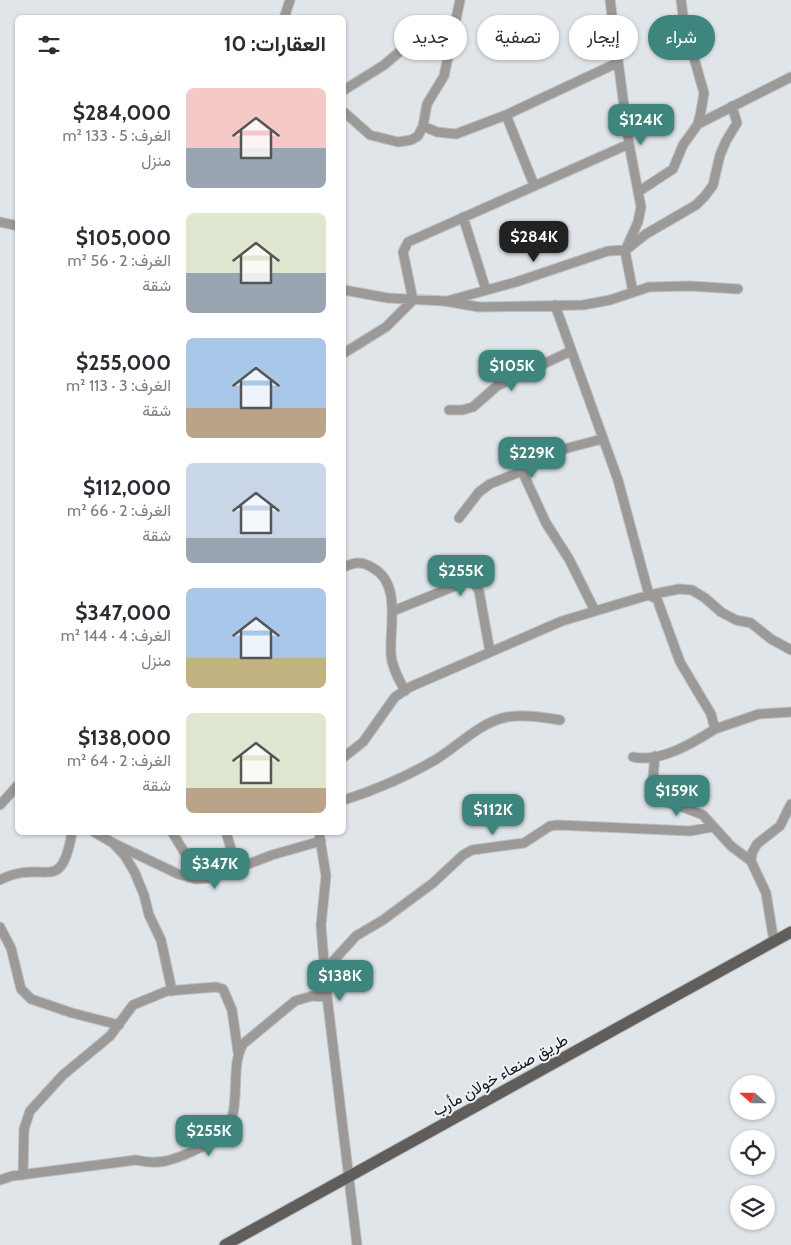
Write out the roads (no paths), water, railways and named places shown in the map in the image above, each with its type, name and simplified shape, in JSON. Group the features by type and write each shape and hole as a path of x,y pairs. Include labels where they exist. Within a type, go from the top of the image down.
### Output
{"main road":[{"name":"طريق صنعاء خولان مأرب","path":"225,1245 791,932"}],"street":[{"path":"285,15 290,0"},
{"path":"456,15 460,0"},
{"path":"610,0 629,144 641,207 638,222 626,250 633,292"},
{"path":"638,192 673,169 683,145 698,124 704,93 684,23 681,0"},
{"path":"346,89 394,57"},
{"path":"346,114 370,135 398,142 411,140 418,136 423,126 427,104 444,76 447,60"},
{"path":"423,126 436,132 456,134 506,116 618,63"},
{"path":"698,124 791,77"},
{"path":"444,301 516,282 608,250 626,250 646,234 696,204 706,196 713,185 720,155 737,123 732,106"},
{"path":"506,116 534,185"},
{"path":"413,300 404,247 408,242 629,144"},
{"path":"463,217 486,290"},
{"path":"0,222 15,225"},
{"path":"346,290 413,300 444,301 479,307 583,305 610,300 649,287 690,286 738,289"},
{"path":"346,352 386,327 413,300"},
{"path":"555,305 618,480 649,595 657,600 680,662 711,714 715,729"},
{"path":"449,410 462,410 473,407 497,386 571,351"},
{"path":"459,518 479,492 490,484 522,471 564,449 602,438"},
{"path":"522,471 546,523 570,559 595,611"},
{"path":"346,566 359,562 378,571 389,587 393,611 391,656 394,669 405,691"},
{"path":"393,611 465,582 471,582 476,585 480,592 490,652"},
{"path":"346,755 363,742 384,710 395,697 405,691 562,621 649,595 679,589 692,590 706,598 721,612 736,620 751,623 771,639 791,650"},
{"path":"633,757 655,756 696,741 715,729 759,714 791,712"},
{"path":"346,799 372,791 411,773 504,717 539,717 560,720"},
{"path":"655,756 652,788 655,799 703,815 731,846 751,861 766,893 774,942"},
{"path":"0,805 15,788"},
{"path":"751,861 757,844 780,826 791,804"},
{"path":"324,971 356,936 390,915 472,850 524,843 550,826 558,825 690,831 712,827"},
{"path":"0,880 14,873 36,871 50,873 58,870 64,865 71,835"},
{"path":"99,835 178,874 196,879 212,878 320,837 326,876 321,925 324,971 357,1245"},
{"path":"174,835 189,860 196,879"},
{"path":"227,835 237,869"},
{"path":"113,843 132,868 144,895 149,915 161,940 172,991"},
{"path":"0,927 11,948 20,989 31,999 72,1013 119,1025"},
{"path":"0,1180 23,1175 136,1160 156,1164 165,1163 216,1140 225,1131 234,1108 238,1052 232,1010 223,989 216,986 172,991 149,997 133,1005 119,1025 93,1053 63,1075 30,1111 24,1129 23,1175"},
{"path":"238,1052 251,1036 295,1001 312,996 327,997"}]}
